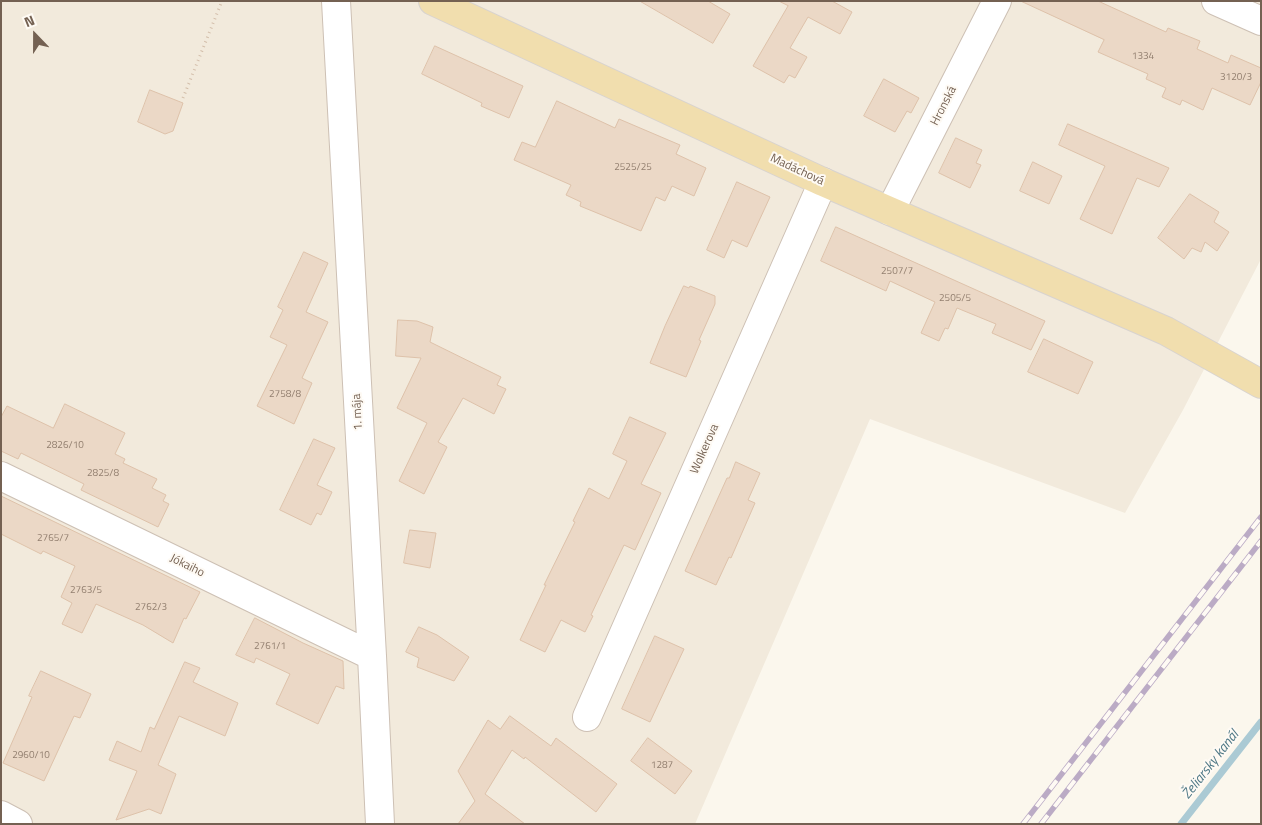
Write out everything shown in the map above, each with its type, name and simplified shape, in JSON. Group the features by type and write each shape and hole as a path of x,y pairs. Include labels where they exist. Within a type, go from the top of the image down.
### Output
{"main road":[{"name":"Madáchová","path":"433,1 823,182 1166,331 1261,384"}],"street":[{"name":"1. mája","path":"336,1 380,824"},
{"name":"Hronská","path":"890,211 997,1"},
{"path":"1216,1 1261,21"},
{"name":"Wolkerova","path":"587,717 823,182"},
{"name":"Jókaiho","path":"1,476 372,656"},
{"path":"1,816 18,824"}],"path":[{"path":"183,98 222,1"}],"shaded area":[{"path":"1,1 1261,1 1261,259 1183,410 1125,513 870,419 695,824 1,824"}],"building":[{"path":"640,1 708,1 730,14 713,43"},
{"path":"779,1 832,1 852,12 840,34 808,17 790,48 807,57 795,78 789,75 784,83 753,66 788,6"},
{"path":"1021,1 1098,1 1166,32 1168,28 1200,41 1197,49 1228,63 1231,55 1261,68 1261,82 1250,105 1212,88 1203,110 1182,100 1180,105 1162,97 1166,88 1146,79 1148,74 1098,52 1104,40"},
{"path":"435,46 523,86 509,118 481,106 482,103 422,74"},
{"path":"884,79 919,98 911,113 907,111 895,132 864,116"},
{"path":"150,90 183,103 173,131 165,134 138,122"},
{"path":"557,101 615,128 619,119 680,145 676,154 706,168 694,196 672,186 665,201 656,197 641,231 580,206 581,202 566,195 571,185 514,160 522,142 535,147"},
{"path":"1068,124 1169,168 1159,187 1137,178 1112,234 1080,219 1105,166 1059,145"},
{"path":"956,138 982,150 976,163 981,165 970,188 939,173"},
{"path":"1033,162 1062,176 1049,204 1020,191"},
{"path":"737,182 770,197 747,247 732,240 724,258 707,250"},
{"path":"1190,194 1219,212 1214,222 1229,232 1217,251 1205,242 1201,252 1192,248 1184,259 1158,238"},
{"path":"836,227 1045,321 1031,350 992,333 996,324 957,308 948,329 945,328 939,341 921,333 935,302 890,281 886,291 821,261"},
{"path":"304,252 328,263 306,312 328,322 302,378 312,383 294,424 257,406 287,345 270,337 283,310 278,307"},
{"path":"684,286 689,288 690,286 715,296 715,304 699,340 701,341 686,377 650,363"},
{"path":"398,320 417,321 433,327 430,342 501,377 497,385 506,389 494,414 463,398 438,442 447,447 424,494 399,481 427,423 397,408 421,358 396,356"},
{"path":"1044,339 1093,362 1078,394 1028,372"},
{"path":"65,404 125,433 115,454 125,459 123,463 157,479 152,488 166,495 163,501 169,504 158,527 81,490 84,484 21,453 18,459 1,451 1,417 7,406 53,428"},
{"path":"630,417 666,433 641,484 661,493 635,550 624,545 585,632 561,620 545,652 520,640 589,488 609,499 627,461 613,454"},
{"path":"314,439 335,448 317,485 332,492 321,515 317,513 311,525 280,510"},
{"path":"736,462 760,473 748,500 755,503 731,558 729,557 716,585 685,571"},
{"path":"1,496 200,592 186,619 184,618 173,643 143,625 96,604 82,633 62,624 72,603 61,597 75,566 43,551 41,554 1,534"},
{"path":"410,530 436,533 430,568 404,563"},
{"path":"255,618 343,661 344,689 336,686 318,724 276,704 290,674 256,658 254,663 236,655"},
{"path":"419,627 437,635 469,657 454,681 417,667 419,658 406,652"},
{"path":"655,636 684,649 650,722 622,709"},
{"path":"185,662 200,668 193,682 238,703 225,736 179,716 158,765 176,774 161,814 149,809 116,820 137,771 109,760 117,741 141,752 150,727 154,729"},
{"path":"41,671 91,694 80,718 74,716 44,781 3,763 32,697 29,696"},
{"path":"510,716 551,746 556,738 617,784 596,812 525,757 524,759 512,750 485,794 525,824 458,824 475,801 458,771 488,720 500,729"},
{"path":"648,738 692,771 675,794 631,761"}],"waterway":[{"name":"Želiarsky kanál","path":"1181,824 1261,722"}],"railway":[{"path":"1023,824 1261,517"},
{"path":"1041,824 1261,541"}]}
